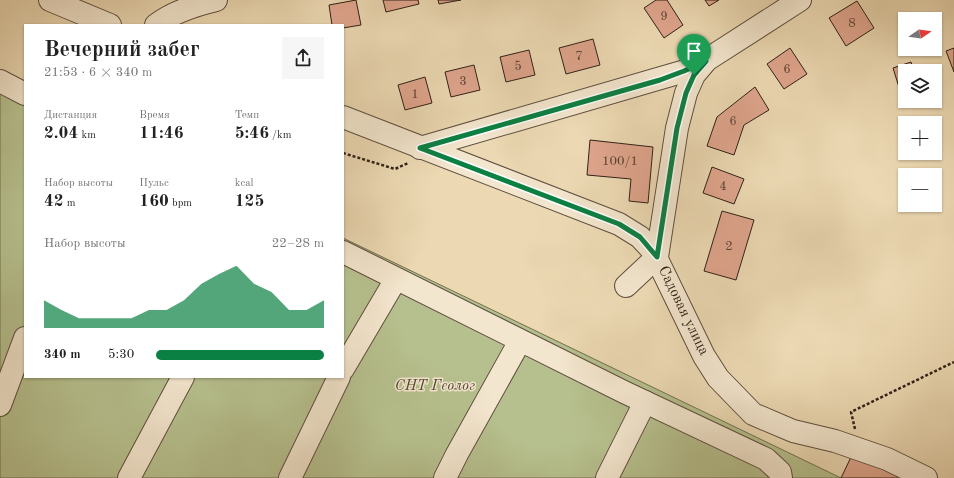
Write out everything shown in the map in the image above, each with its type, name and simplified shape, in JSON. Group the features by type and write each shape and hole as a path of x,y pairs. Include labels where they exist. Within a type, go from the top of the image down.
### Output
{"street":[{"path":"50,0 108,24"},
{"path":"157,24 165,18 193,6 216,0"},
{"path":"425,150 660,80 684,71 706,61 800,0"},
{"path":"626,286 657,257 677,128 686,93 694,75 706,61"},
{"path":"0,81 24,93"},
{"name":"Садовая улица","path":"344,117 619,224 640,237 657,257 704,356 718,378 753,414 793,431 835,441 887,459 926,478"},
{"path":"344,253 645,402 766,459 780,472 781,478"},
{"path":"344,367 396,279"},
{"path":"446,478 457,454 520,340"},
{"path":"0,405 24,341"},
{"path":"129,478 182,378"},
{"path":"290,478 339,378"},
{"path":"607,478 645,402"}],"path":[{"path":"344,153 395,169 425,150"},
{"path":"856,433 851,412 954,362"}],"green space":[{"name":"СНТ Геолог","path":"0,73 24,85 24,378 344,378 344,238 841,478 0,478"}],"building":[{"path":"356,0 361,25 344,28 344,24 332,24 329,5"},
{"path":"383,0 418,0 419,4 386,12"},
{"path":"438,0 461,0 439,4"},
{"path":"656,0 667,0 683,25 664,38 644,8"},
{"path":"705,0 719,0 709,6"},
{"path":"857,1 874,28 846,46 829,18"},
{"path":"593,39 600,65 566,74 559,48"},
{"path":"790,48 807,74 784,89 767,64"},
{"path":"954,48 954,72 946,51"},
{"path":"529,50 535,75 506,82 500,57"},
{"path":"474,65 480,90 451,97 445,72"},
{"path":"898,66 898,84 893,68"},
{"path":"425,77 432,103 405,110 398,85"},
{"path":"755,87 769,110 744,125 734,155 707,146 717,117"},
{"path":"590,140 653,147 648,203 629,201 631,179 587,175"},
{"path":"712,167 744,179 734,204 703,193"},
{"path":"722,211 754,220 736,280 704,271"},
{"path":"852,455 903,478 841,478"}],"route":[{"path":"706,61 694,75 686,93 677,128 657,257 640,237 619,224 420,148 660,80 706,61"}]}
